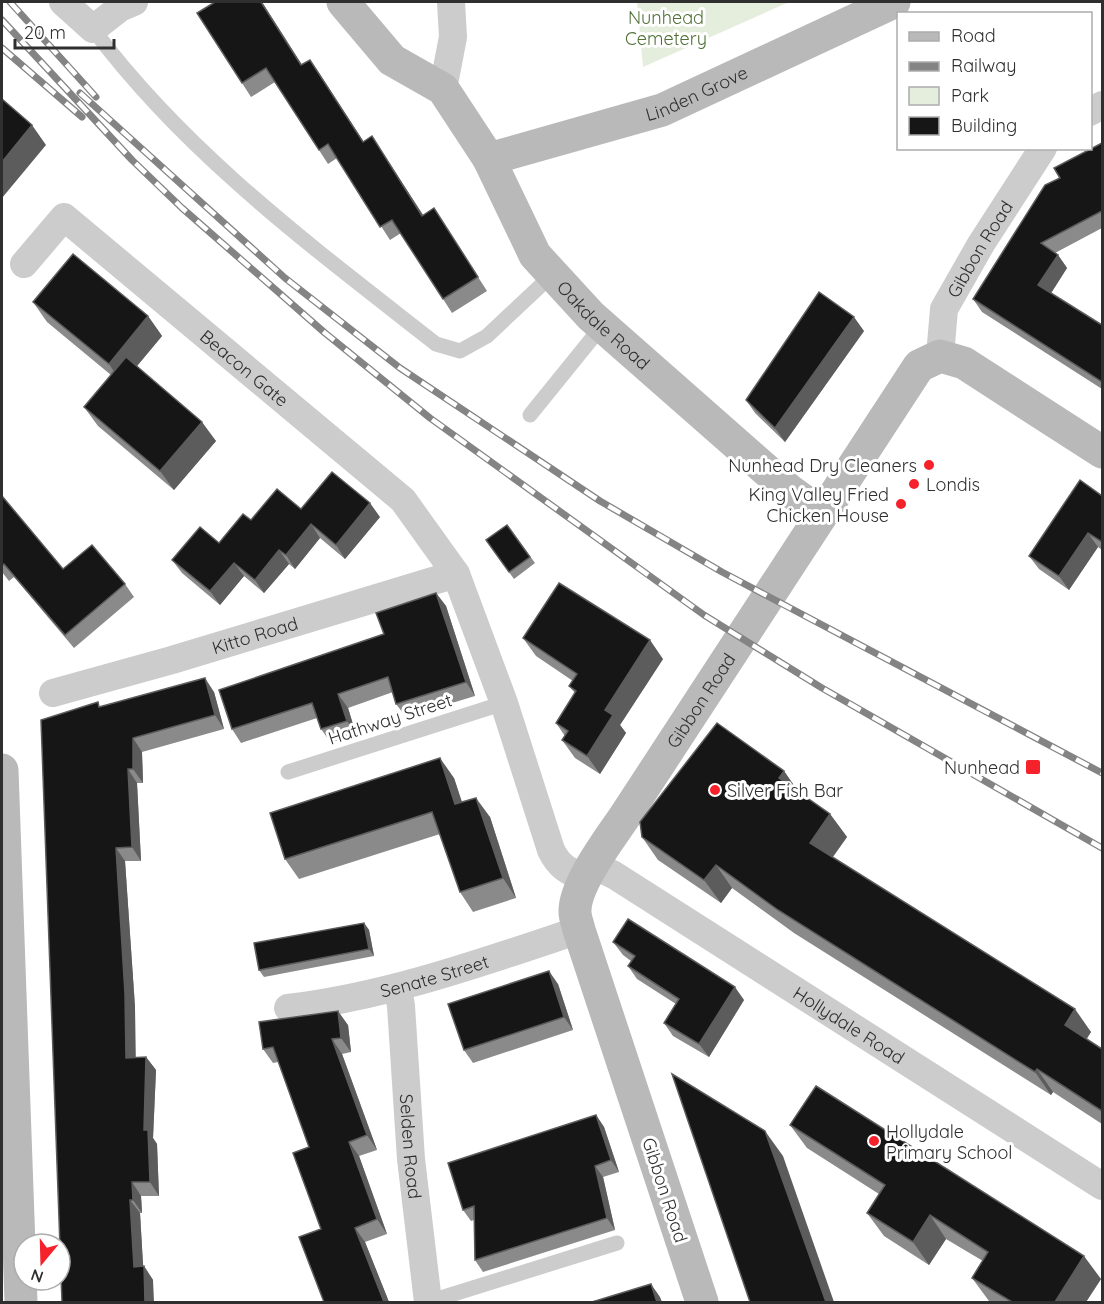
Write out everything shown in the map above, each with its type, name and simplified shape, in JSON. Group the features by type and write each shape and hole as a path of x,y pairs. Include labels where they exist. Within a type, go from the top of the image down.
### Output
{"street":[{"path":"63,2 93,29 120,9 134,2"},
{"path":"343,2 392,60 442,88 453,37 450,2"},
{"name":"Linden Grove","path":"489,159 662,110 894,2"},
{"name":"Oakdale Road","path":"442,88 489,159 535,255 602,326 790,491 822,514"},
{"name":"Gibbon Road","path":"702,1302 579,930 575,912 577,897 590,872 919,366 940,356 944,309 1027,155"},
{"name":"Beacon Gate","path":"24,264 64,217 403,500 456,574"},
{"path":"940,356 964,363 1102,452"},
{"name":"Kitto Road","path":"52,693 172,660 456,574"},
{"name":"Hollydale Road","path":"456,574 504,703 557,863 569,873 590,872 614,875 812,999 1102,1186"},
{"path":"2,770 21,1302"},
{"name":"Senate Street","path":"288,1008 327,1004 398,989 579,930"},
{"name":"Selden Road","path":"398,989 411,1159 428,1302"}],"lane":[{"path":"93,29 122,67 178,127 291,230 436,344 460,351 487,336 553,274"},
{"path":"530,415 602,326"},
{"name":"Hathway Street","path":"288,772 504,703"},
{"path":"428,1302 617,1242"}],"green space":[{"name":"Nunhead Cemetery","path":"637,2 789,2 643,67"}],"building":[{"path":"215,2 261,2 301,65 310,60 363,142 372,136 422,216 434,208 478,277 443,299 392,220 380,227 328,144 319,150 266,68 242,83 197,13"},
{"path":"2,99 32,125 2,162"},
{"path":"1102,143 1102,211 1041,243 1058,255 1038,285 1102,325 1102,382 973,299 1045,185 1060,178 1054,168"},
{"path":"73,254 148,316 109,364 33,302"},
{"path":"819,292 854,317 775,428 746,400"},
{"path":"126,357 202,422 160,471 84,407"},
{"path":"332,472 370,503 336,545 311,524 286,555 279,550 255,580 234,563 210,591 172,560 200,527 219,543 243,514 251,520 277,489 301,509"},
{"path":"1080,480 1102,496 1102,542 1088,533 1059,576 1029,556"},
{"path":"2,496 63,569 92,545 125,584 65,635 4,564 2,566"},
{"path":"507,525 530,557 509,572 486,540"},
{"path":"559,583 650,640 605,710 613,715 587,756 562,740 568,731 556,723 576,691 569,686 577,674 523,638"},
{"path":"436,593 466,682 396,704 388,677 338,694 347,721 321,729 312,703 232,729 219,690 384,634 376,613"},
{"path":"205,678 215,715 133,738 133,769 128,769 132,847 116,848 125,994 126,1058 146,1057 144,1130 148,1130 150,1182 132,1182 133,1200 130,1200 134,1267 144,1266 145,1302 62,1302 62,1292 72,1292 72,1232 59,1232 41,720 98,702 99,707"},
{"path":"717,723 784,771 779,778 830,814 810,843 1075,1009 1065,1025 1102,1049 1102,1111 1037,1069 1035,1072 778,910 716,865 704,880 642,837 640,822"},
{"path":"440,758 455,804 476,798 503,878 460,892 432,812 285,859 270,813"},
{"path":"628,919 735,987 699,1044 664,1023 679,999 628,966 635,956 613,942"},
{"path":"364,923 369,949 259,970 254,943"},
{"path":"549,971 564,1017 464,1050 448,1004"},
{"path":"338,1011 341,1038 332,1039 367,1135 349,1142 377,1219 355,1228 384,1302 324,1302 299,1237 321,1229 293,1153 309,1147 273,1047 263,1049 259,1022"},
{"path":"672,1074 765,1131 826,1302 750,1302"},
{"path":"816,1086 1084,1256 1055,1302 1012,1302 972,1278 988,1252 930,1215 913,1242 867,1213 885,1185 790,1125"},
{"path":"596,1115 611,1160 595,1166 607,1218 475,1260 474,1206 463,1210 448,1163"},
{"path":"651,1284 657,1302 592,1302"}],"railway":[{"path":"10,2 96,97"},
{"path":"2,20 132,160 182,208 325,333 430,418 704,615 822,688 1102,848"},
{"path":"2,48 82,117"},
{"path":"80,93 285,278 400,368 600,501 722,572 1102,773"}],"place":[{"name":"Nunhead Dry Cleaners","path":"929,465"},
{"name":"Londis","path":"914,484"},
{"name":"King Valley Fried Chicken House","path":"901,504"},
{"name":"Nunhead","path":"1033,767"},
{"name":"Silver Fish Bar","path":"715,790"},
{"name":"Hollydale Primary School","path":"874,1141"}]}
